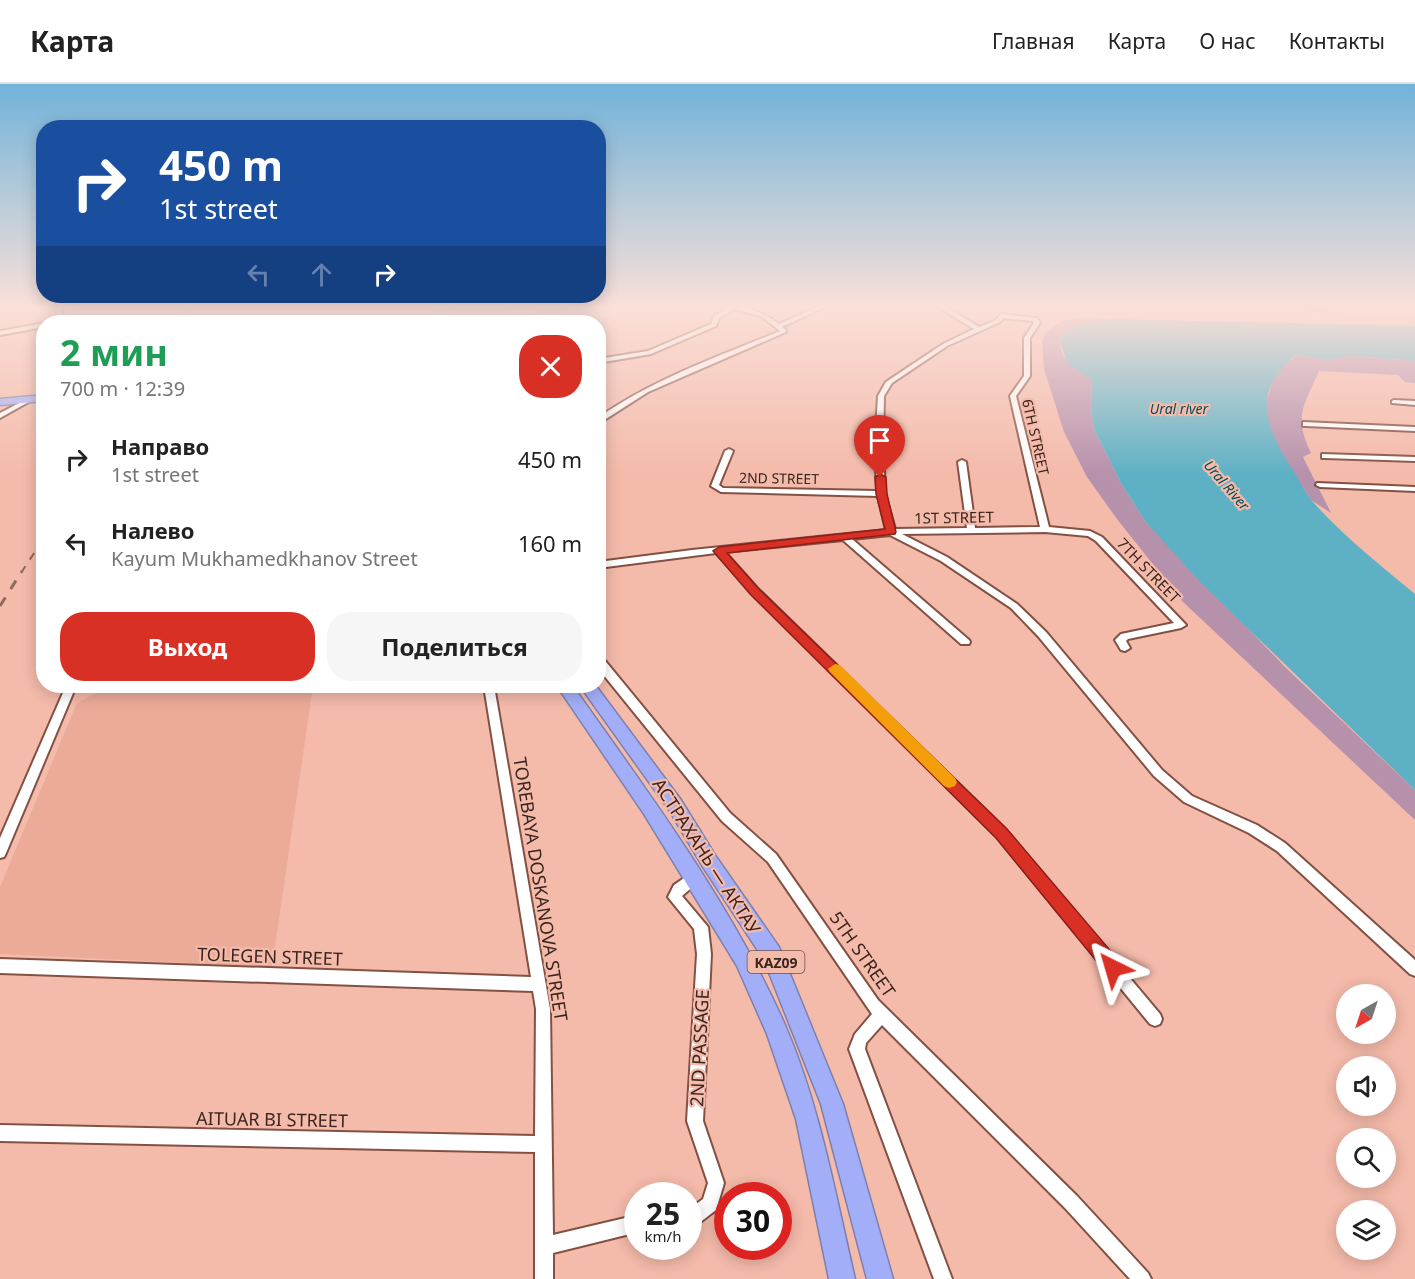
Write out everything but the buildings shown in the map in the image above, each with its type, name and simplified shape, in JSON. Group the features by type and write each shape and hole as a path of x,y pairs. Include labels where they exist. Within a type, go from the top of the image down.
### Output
{"highway":[{"path":"0,402 36,399"},
{"name":"АСТРАХАНЬ — АКТАУ","path":"570,693 650,809 744,959 777,1032 807,1119 842,1279"},
{"name":"АСТРАХАНЬ — АКТАУ","path":"593,693 675,805 708,861 772,954 832,1104 880,1279"}],"street":[{"path":"606,416 646,391 713,362"},
{"path":"920,362 889,382 882,396 879,444 881,494 891,532 945,559 1014,606 1042,634 1158,773 1188,799 1253,829 1281,847 1415,969"},
{"name":"6TH STREET","path":"1027,362 1027,376 1013,396 1045,529"},
{"path":"0,416 29,400"},
{"path":"1394,402 1415,403"},
{"path":"1306,424 1415,429"},
{"name":"2ND STREET","path":"729,451 715,486 721,490 881,494"},
{"path":"1325,456 1415,459"},
{"path":"962,462 970,529"},
{"path":"1320,485 1415,489"},
{"name":"1ST STREET","path":"606,564 891,532 1045,529 1095,536"},
{"name":"7TH STREET","path":"1095,536 1181,624 1125,636 1120,640 1125,648"},
{"path":"846,538 965,642"},
{"path":"719,551 754,591 1001,834 1155,1019"},
{"name":"5TH STREET","path":"606,670 726,817 772,858 873,1005 1071,1202 1142,1279"},
{"path":"0,853 68,693"},
{"name":"TOREBAYA DOSKANOVA STREET","path":"490,693 543,1009 544,1279"},
{"name":"2ND PASSAGE","path":"693,878 679,889 675,897 701,927 704,954 695,1121 716,1183 710,1204 702,1210"},
{"name":"TOLEGEN STREET","path":"0,966 539,984"},
{"path":"882,1014 860,1039 857,1049 943,1279"},
{"name":"AITUAR BI STREET","path":"0,1133 544,1144"},
{"path":"544,1246 624,1226"}],"shaded area":[{"path":"1044,362 1068,362 1092,380 1091,408 1094,429 1121,483 1145,521 1285,667 1415,790 1415,820 1182,601 1087,477 1064,432"},
{"path":"1415,362 1415,383 1405,382 1398,375 1319,371 1303,411 1303,430 1311,453 1303,457 1331,513 1311,500 1279,449 1267,420 1267,400 1273,380 1286,363"},
{"path":"96,693 312,693 272,967 0,954 0,887 77,703"}],"water":[{"name":"Ural river","path":"1288,362 1278,374 1267,399 1267,413 1275,439 1310,499 1349,538 1415,594 1415,790 1201,583 1145,521 1121,483 1094,429 1091,408 1092,380 1067,363"}],"railway":[{"path":"21,573 36,550"},
{"path":"0,606 22,571"}],"slow traffic":[{"path":"835,669 949,782"}],"route":[{"path":"880,477 881,494 891,532 719,551 754,591 835,668 1001,834 1113,968"}],"water label":[{"name":"Ural River","path":"1227,485"}]}
